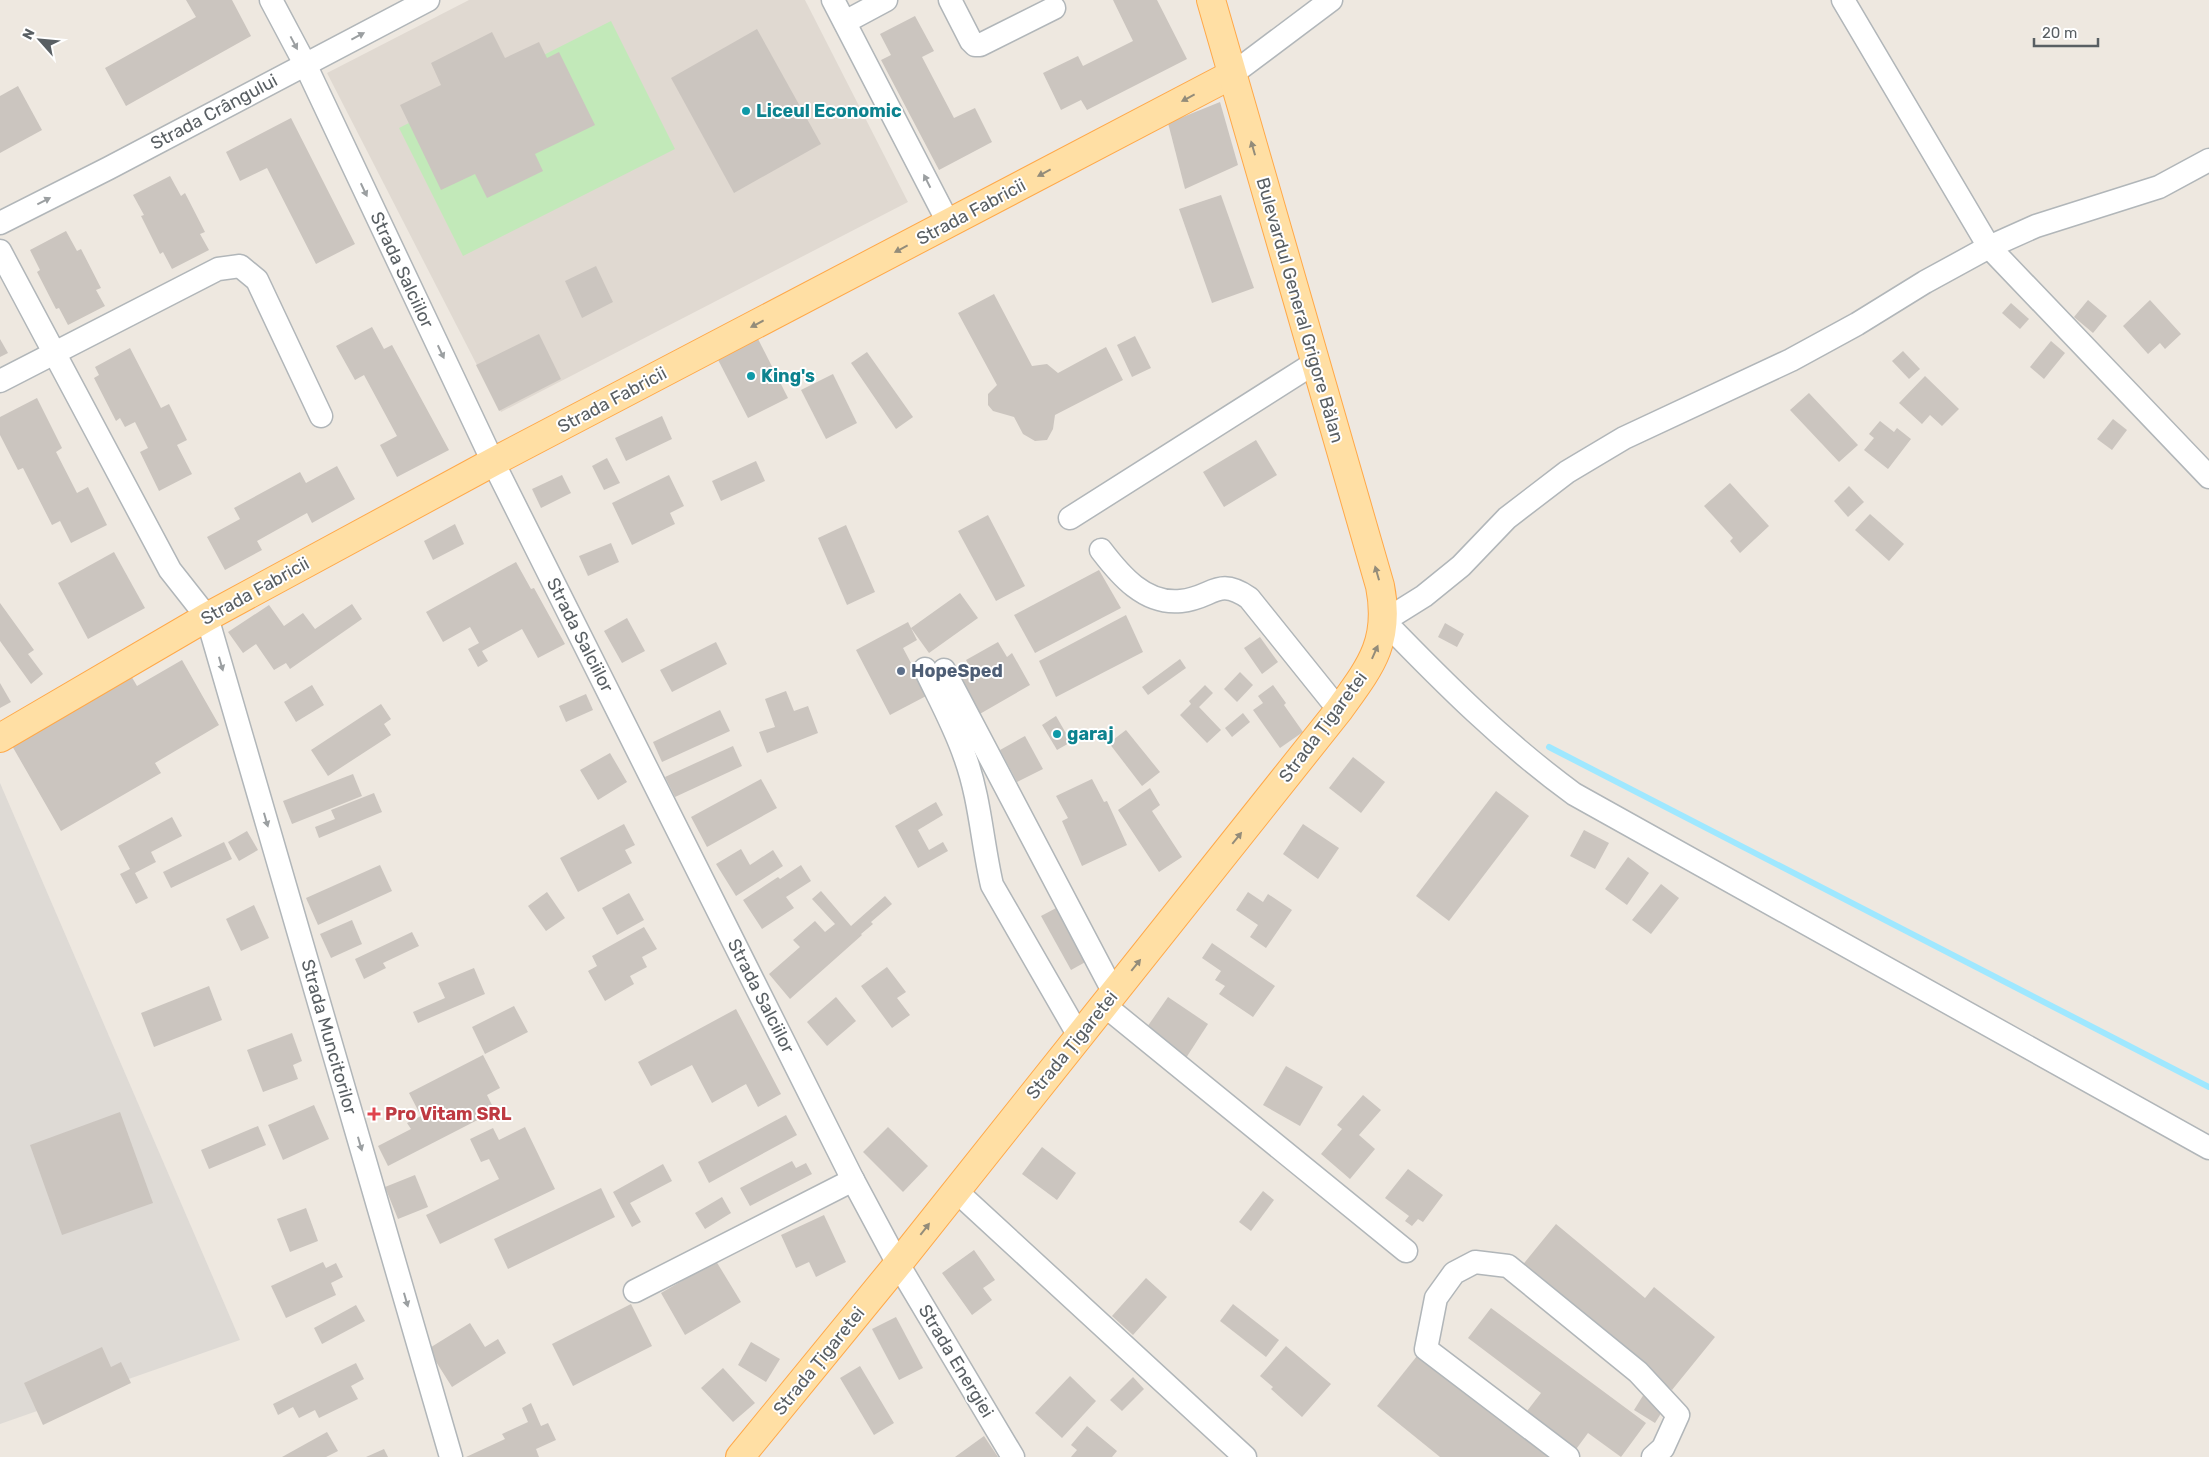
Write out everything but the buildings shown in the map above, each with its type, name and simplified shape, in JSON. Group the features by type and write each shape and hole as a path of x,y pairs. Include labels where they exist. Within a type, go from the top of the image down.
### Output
{"main road":[{"name":"Bulevardul General Grigore Bălan","path":"1211,0 1231,75 1380,586 1384,621"},
{"name":"Strada Fabricii","path":"0,738 207,617 493,462 1231,75"},
{"name":"Strada Țigaretei","path":"740,1457 898,1264 1338,710 1367,671 1378,648 1384,621"}],"street":[{"name":"Strada Salciilor","path":"271,0 305,64 493,462 853,1180 898,1264"},
{"name":"Strada Crângului","path":"0,223 109,168 428,0"},
{"path":"833,0 949,224"},
{"path":"844,22 886,0"},
{"path":"1231,75 1330,0"},
{"path":"1843,0 1989,248 2209,477"},
{"path":"957,2 971,40 975,45 980,45 1054,8"},
{"path":"2209,160 2159,187 2036,226 1989,248 1925,282 1857,324 1791,360 1624,438 1567,472 1507,518 1461,566 1424,596 1384,621 1488,725 1530,762 1574,794 2209,1148"},
{"path":"0,251 170,570 207,617"},
{"path":"0,381 53,352 218,269 240,266 257,280 321,416"},
{"path":"1070,518 1316,362"},
{"path":"1101,550 1119,574 1142,592 1162,600 1181,601 1203,596 1221,588 1235,588 1250,598 1338,710"},
{"name":"Strada Muncitorilor","path":"207,617 451,1457"},
{"path":"1079,1036 992,885 983,830 966,758 935,670 1109,999 1406,1251"},
{"path":"635,1291 853,1180"},
{"path":"955,1190 1245,1457"},
{"path":"1568,1457 1426,1349 1436,1298 1454,1273 1475,1262 1508,1266 1638,1372 1678,1415 1663,1448 1653,1457"},
{"name":"Strada Energiei","path":"898,1264 1013,1457"}],"shaded area":[{"path":"469,0 805,0 908,202 501,412 327,73"},
{"path":"0,783 240,1340 0,1424"}],"green space":[{"path":"611,21 675,149 463,256 399,128"}],"waterway":[{"path":"1549,747 2209,1087"}],"place":[{"name":"Liceul Economic","path":"746,111"},
{"name":"King's","path":"751,376"},
{"name":"HopeSped","path":"901,671"},
{"name":"garaj","path":"1057,734"},
{"name":"Pro Vitam SRL","path":"374,1114"}]}
